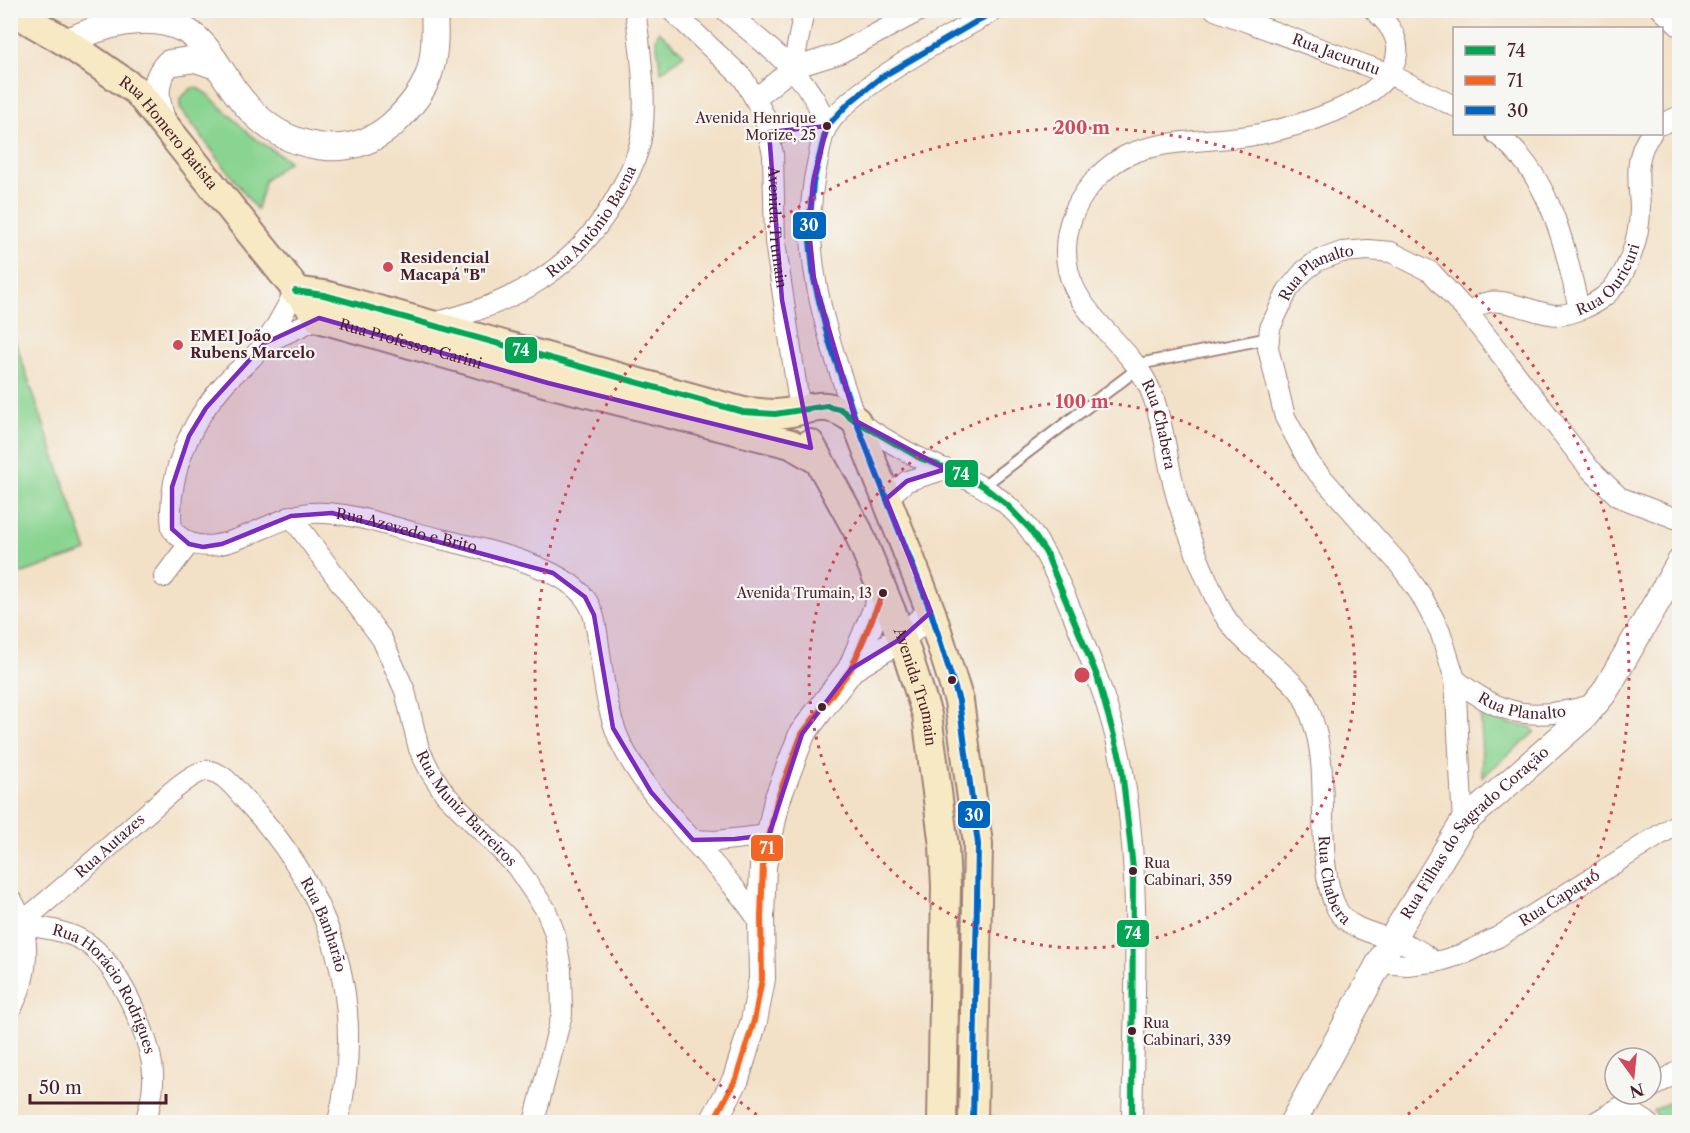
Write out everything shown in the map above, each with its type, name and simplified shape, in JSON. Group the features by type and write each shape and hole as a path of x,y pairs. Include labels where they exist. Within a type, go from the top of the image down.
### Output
{"main road":[{"name":"Rua Homero Batista","path":"10,10 66,42 137,91 295,291"},
{"name":"Rua Professor Carini","path":"295,291 324,296 423,336 760,438 791,444 818,460"},
{"name":"Rua Professor Carini","path":"295,291 319,318 423,336 743,412 776,414 827,406 840,409 856,421"},
{"name":"Avenida Trumain","path":"800,410 809,442 854,523 902,638 927,715 944,846 942,1122"},
{"path":"856,421 931,612 959,700 978,844 973,1122"}],"street":[{"path":"66,42 111,26 160,22 184,30 207,47 252,112 279,135 308,146 340,148 363,143 387,129 422,92 436,47 434,10"},
{"name":"Rua Antônio Baena","path":"423,336 522,292 553,273 579,249 604,219 623,185 642,133 641,71 635,10"},
{"name":"Avenida Trumain","path":"671,10 743,78 756,98 769,132 773,154 774,242 800,410"},
{"path":"725,10 793,68 820,108 827,126"},
{"path":"793,68 804,10"},
{"path":"756,98 793,68 838,54 921,10"},
{"path":"996,10 880,78 849,103 827,126 813,183 809,230 813,269 828,338 856,421 920,458 967,476 983,486 1022,521 1046,553 1097,676 1121,761 1133,868 1132,1122"},
{"name":"Rua Jacurutu","path":"1215,10 1389,74 1453,105"},
{"path":"1374,10 1393,30 1398,44 1397,58 1389,74"},
{"path":"1662,10 1680,27"},
{"path":"163,123 155,97 163,69 169,63 196,59 219,67"},
{"name":"Rua Chabera","path":"1389,74 1371,92 1349,105 1261,134 1193,141 1134,152 1114,163 1094,181 1070,222 1068,266 1075,291 1085,307 1151,391 1177,497 1202,569 1222,612 1235,631 1300,692 1309,711 1320,754 1328,875 1337,910 1343,918 1360,928 1394,938"},
{"path":"1663,124 1680,116"},
{"path":"769,132 807,131 827,126"},
{"path":"1498,135 1525,160 1546,199 1562,239 1579,309"},
{"name":"Rua Ouricuri","path":"1470,315 1476,306 1485,302 1515,304 1559,315 1579,309 1603,297 1620,277 1629,261 1640,210 1638,164 1641,148 1650,135"},
{"name":"Rua Planalto","path":"1463,823 1455,679 1440,632 1421,595 1399,564 1335,495 1310,464 1285,417 1268,348 1270,328 1284,298 1304,271 1317,261 1342,252 1368,250 1390,252 1431,272 1470,315 1589,468 1619,497 1680,520"},
{"path":"164,577 189,544 172,529 169,506 172,487 189,436 226,382 265,343 295,291"},
{"path":"265,343 319,318"},
{"path":"886,499 907,481 946,469"},
{"name":"Rua Azevedo e Brito","path":"189,544 203,547 222,544 291,516 332,513 514,559 553,573 573,585 585,597 594,615 613,728 651,792 747,902 761,924"},
{"name":"Rua Muniz Barreiros","path":"291,516 382,639 405,691 419,749 430,771 445,794 516,866 546,910 555,934 561,969 561,1014 534,1122"},
{"name":"Rua Filhas do Sagrado Coração","path":"1293,1122 1394,938 1463,823 1584,717 1623,664 1661,590 1680,562"},
{"path":"713,1122 736,1079 754,1021 762,979 761,924 764,866 777,800 802,734 851,669 883,593"},
{"path":"851,669 902,638 931,612"},
{"name":"Rua Planalto","path":"1455,679 1487,703 1521,714 1559,713 1594,704"},
{"name":"Rua Autazes","path":"13,918 173,791 203,771"},
{"name":"Rua Banharão","path":"203,771 213,771 226,780 270,827 298,868 332,936 344,981 348,1016 349,1058 338,1122"},
{"name":"Rua Caparaó","path":"1382,963 1407,965 1457,957 1498,937 1680,822"},
{"path":"693,840 726,840 769,835"},
{"path":"10,1005 24,967 13,918"},
{"name":"Rua Horácio Rodrigues","path":"13,918 57,930 86,942 105,959 135,1013 149,1049 153,1074 145,1122"},
{"path":"1394,938 1418,948 1433,962"},
{"path":"1663,1081 1680,1070"},
{"path":"1596,1122 1622,1106 1647,1122"}],"lane":[{"path":"983,486 1135,368 1269,338"}],"highlighted area":[{"path":"827,126 813,183 809,230 814,279 856,421 946,469 907,481 886,499 931,612 902,638 851,669 802,734 769,835 693,840 651,792 613,728 594,615 585,597 553,573 332,513 291,516 222,544 203,547 189,544 172,529 172,487 189,436 206,408 265,343 319,318 548,383 811,448 782,300 769,132"}],"green space":[{"path":"659,31 684,54 661,72 656,38"},
{"path":"192,88 197,88 207,94 254,138 289,161 265,180 257,210 180,108 180,98"},
{"path":"11,329 87,551 10,577"},
{"path":"1481,712 1508,724 1531,727 1535,732 1482,777"},
{"path":"1679,1097 1679,1116 1675,1122 1662,1122 1653,1111"}],"transit line":[{"name":"30","path":"973,1122 978,844 959,701 931,612 856,421 828,338 814,279 809,230 813,183 827,126 849,103 880,78 996,10"},
{"name":"74","path":"295,291 324,295 743,412 775,414 827,406 840,409 856,421 920,458 967,476 1007,505 1030,529 1046,553 1097,676 1121,761 1133,868 1132,1122"},
{"name":"71","path":"713,1122 736,1079 754,1021 762,979 763,866 777,800 802,734 851,669 883,593"}],"place":[{"name":"Avenida Henrique Morize, 25","path":"827,126"},
{"name":"Residencial Macapá \"B\"","path":"388,267"},
{"name":"EMEI João Rubens Marcelo","path":"178,345"},
{"name":"Avenida Trumain, 13","path":"883,593"},
{"name":"Rua Cabinari, 359","path":"1133,871"},
{"name":"Rua Cabinari, 339","path":"1132,1031"}]}
